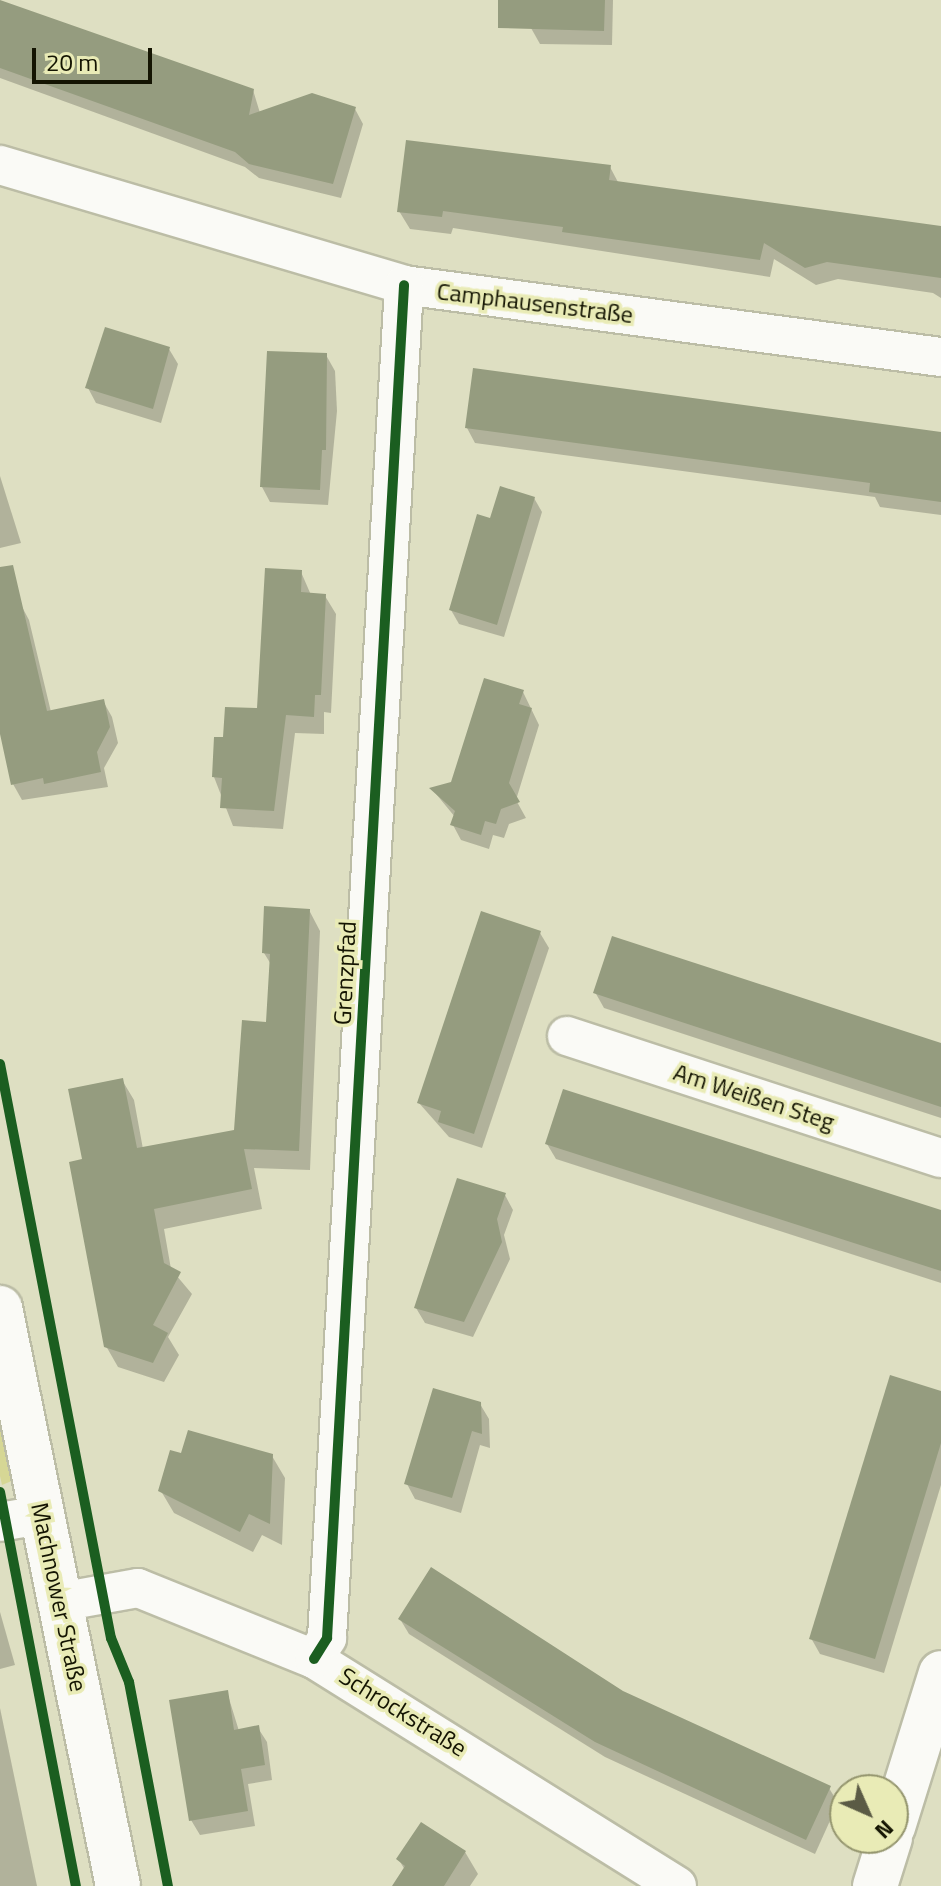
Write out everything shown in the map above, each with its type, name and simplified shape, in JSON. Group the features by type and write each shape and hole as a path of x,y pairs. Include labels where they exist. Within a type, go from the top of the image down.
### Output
{"main road":[{"name":"Machnower Straße","path":"0,1308 20,1519 60,1602 118,1886"},
{"path":"909,1776 941,1673"},
{"path":"875,1886 885,1854"}],"street":[{"name":"Camphausenstraße","path":"0,165 404,285 941,357"},
{"name":"Grenzpfad","path":"314,1659 327,1638 404,285"},
{"name":"Am Weißen Steg","path":"567,1036 941,1158"},
{"name":"Schrockstraße","path":"60,1602 138,1588 314,1659 677,1886"}],"green space":[{"path":"0,1413 14,1480 2,1485 0,1476"}],"building":[{"path":"0,0 254,89 249,115 312,93 356,107 333,184 249,164 235,152 0,68"},
{"path":"498,0 605,0 604,31 498,28"},
{"path":"406,140 611,165 609,180 941,226 941,278 827,262 805,268 764,243 760,260 562,232 563,227 443,211 442,217 397,212"},
{"path":"105,327 170,347 153,409 85,388"},
{"path":"267,351 327,353 326,450 322,450 320,490 260,487"},
{"path":"473,368 941,432 941,502 869,492 870,483 465,428"},
{"path":"500,486 535,497 497,625 449,610 477,514 490,518"},
{"path":"13,565 47,711 104,699 110,727 97,752 101,772 44,784 43,778 11,785 0,734 0,567"},
{"path":"265,568 302,570 301,592 326,594 321,695 315,695 314,717 286,715 274,811 220,808 222,778 212,777 214,737 223,737 225,707 257,708"},
{"path":"484,678 524,690 519,704 532,708 509,783 520,802 501,809 496,824 485,821 481,835 450,825 455,811 429,788 451,782"},
{"path":"264,906 310,909 299,1151 244,1149 252,1189 154,1209 164,1263 181,1272 153,1325 168,1333 153,1363 104,1347 69,1162 82,1159 68,1089 123,1078 137,1148 234,1130 242,1020 266,1022 270,954 262,953"},
{"path":"481,911 541,931 474,1134 438,1122 441,1111 417,1103"},
{"path":"612,936 941,1043 941,1107 593,993"},
{"path":"563,1089 941,1210 941,1271 545,1144"},
{"path":"457,1178 506,1193 497,1219 502,1242 464,1322 414,1308"},
{"path":"890,1375 941,1391 941,1443 875,1659 809,1639"},
{"path":"433,1388 481,1402 482,1434 472,1431 452,1498 404,1484"},
{"path":"188,1430 273,1454 270,1524 249,1514 240,1532 158,1491 170,1450 181,1453"},
{"path":"431,1567 623,1691 829,1785 806,1840 595,1742 398,1619"},
{"path":"228,1690 234,1730 259,1725 265,1765 241,1769 248,1811 189,1821 169,1700"},
{"path":"421,1822 466,1851 444,1886 392,1886 405,1866 396,1859"}],"cycle path":[{"path":"314,1659 327,1638 404,285"},
{"path":"0,1064 111,1638 129,1682 168,1886"},
{"path":"0,1492 76,1886"}]}
